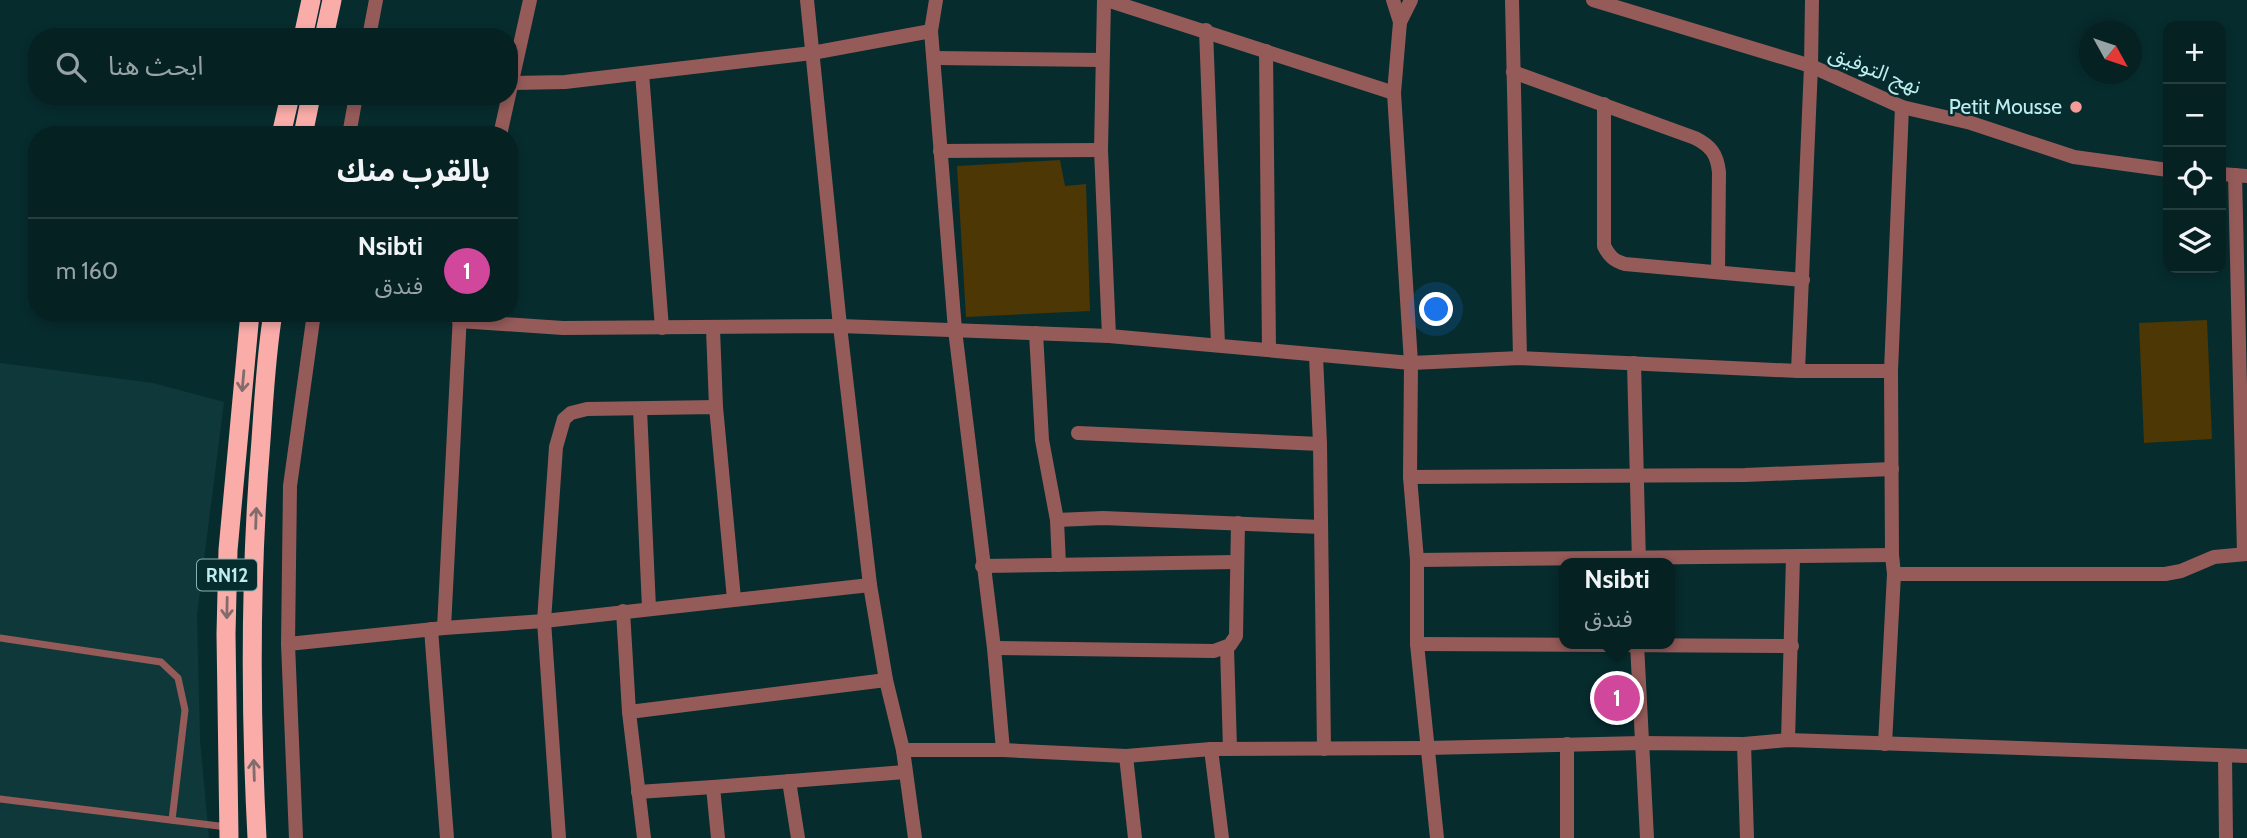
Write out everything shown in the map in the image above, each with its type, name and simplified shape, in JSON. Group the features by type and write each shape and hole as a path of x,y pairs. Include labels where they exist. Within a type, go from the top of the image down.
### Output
{"highway":[{"path":"305,28 311,0"},
{"path":"326,28 332,0"},
{"path":"283,126 288,105"},
{"path":"305,126 309,105"},
{"name":"RN12","path":"228,832 228,550 249,322"},
{"name":"RN12","path":"257,838 251,699 252,603 257,489 272,322"}],"street":[{"path":"371,28 376,0"},
{"path":"518,59 530,0"},
{"path":"807,0 870,585 886,680 903,750 915,838"},
{"path":"936,0 931,31 955,330 994,648 1003,750"},
{"path":"1109,337 1101,150 1106,0 1206,30 1394,93"},
{"path":"1394,0 1400,22 1394,93 1411,363 1410,477 1417,560 1417,644 1437,838"},
{"path":"1400,22 1411,0"},
{"path":"1512,0 1520,358"},
{"name":"نهج التوفيق","path":"1593,0 1811,66 1902,107 1971,123 2074,157 2163,169"},
{"path":"1798,371 1812,0"},
{"path":"1206,30 1218,345"},
{"path":"518,83 565,82 812,53 931,31"},
{"path":"1266,51 1269,350"},
{"path":"934,58 1102,60"},
{"path":"1513,72 1695,138 1714,152 1719,172 1718,272"},
{"path":"642,73 662,328"},
{"path":"1604,104 1604,246 1610,257 1625,264 1803,280"},
{"path":"350,126 354,105"},
{"path":"502,126 508,105"},
{"path":"1885,744 1894,574 1891,371 1902,107"},
{"path":"940,151 1101,150"},
{"path":"1894,574 2165,574 2181,571 2214,557 2245,554 2234,175"},
{"path":"296,838 288,644 290,486 313,322"},
{"path":"447,838 438,628 460,322"},
{"path":"506,322 562,328 840,326 1036,333 1218,345 1411,363 1520,358 1798,371 1891,371"},
{"path":"713,329 716,407 734,599"},
{"path":"1036,333 1042,440 1058,520 1059,565"},
{"path":"1315,356 1320,444 1324,749"},
{"path":"1634,363 1639,558"},
{"path":"559,838 544,621 556,447 565,419 570,413 587,410 716,407"},
{"path":"640,409 649,608"},
{"path":"1078,433 1320,444"},
{"path":"1410,477 1745,475 1892,469"},
{"path":"1058,520 1103,517 1321,527"},
{"path":"1230,749 1227,648 1236,636 1238,523"},
{"path":"1675,560 1892,555"},
{"path":"1788,740 1793,557"},
{"path":"1417,560 1559,561"},
{"path":"982,566 1236,562"},
{"path":"288,644 438,628 544,621 870,585"},
{"path":"623,611 629,712 644,838"},
{"path":"1417,644 1559,645"},
{"path":"1675,645 1792,646"},
{"path":"994,648 1214,651 1227,648"},
{"path":"1637,649 1647,838"},
{"path":"629,712 886,680"},
{"path":"903,750 1003,750 1126,756 1211,749 1744,744 1788,740 2247,755"},
{"path":"1567,744 1567,838"},
{"path":"1744,744 1747,838"},
{"path":"1211,749 1222,838"},
{"path":"1126,756 1135,838"},
{"path":"2225,756 2226,838"},
{"path":"638,792 905,772"},
{"path":"789,781 798,838"},
{"path":"713,788 718,838"}],"lane":[{"path":"0,638 161,662 178,678 185,710 172,820"},
{"path":"0,799 172,820 228,832"}],"shaded area":[{"path":"1060,160 1065,186 1086,184 1090,311 966,317 957,166"},
{"path":"2207,320 2212,439 2144,443 2139,323"},
{"path":"0,363 153,383 224,402 197,615 200,740 209,838 0,838"}],"place":[{"name":"Petit Mousse","path":"2076,107"},
{"name":"Nsibti","path":"1617,698"}]}
